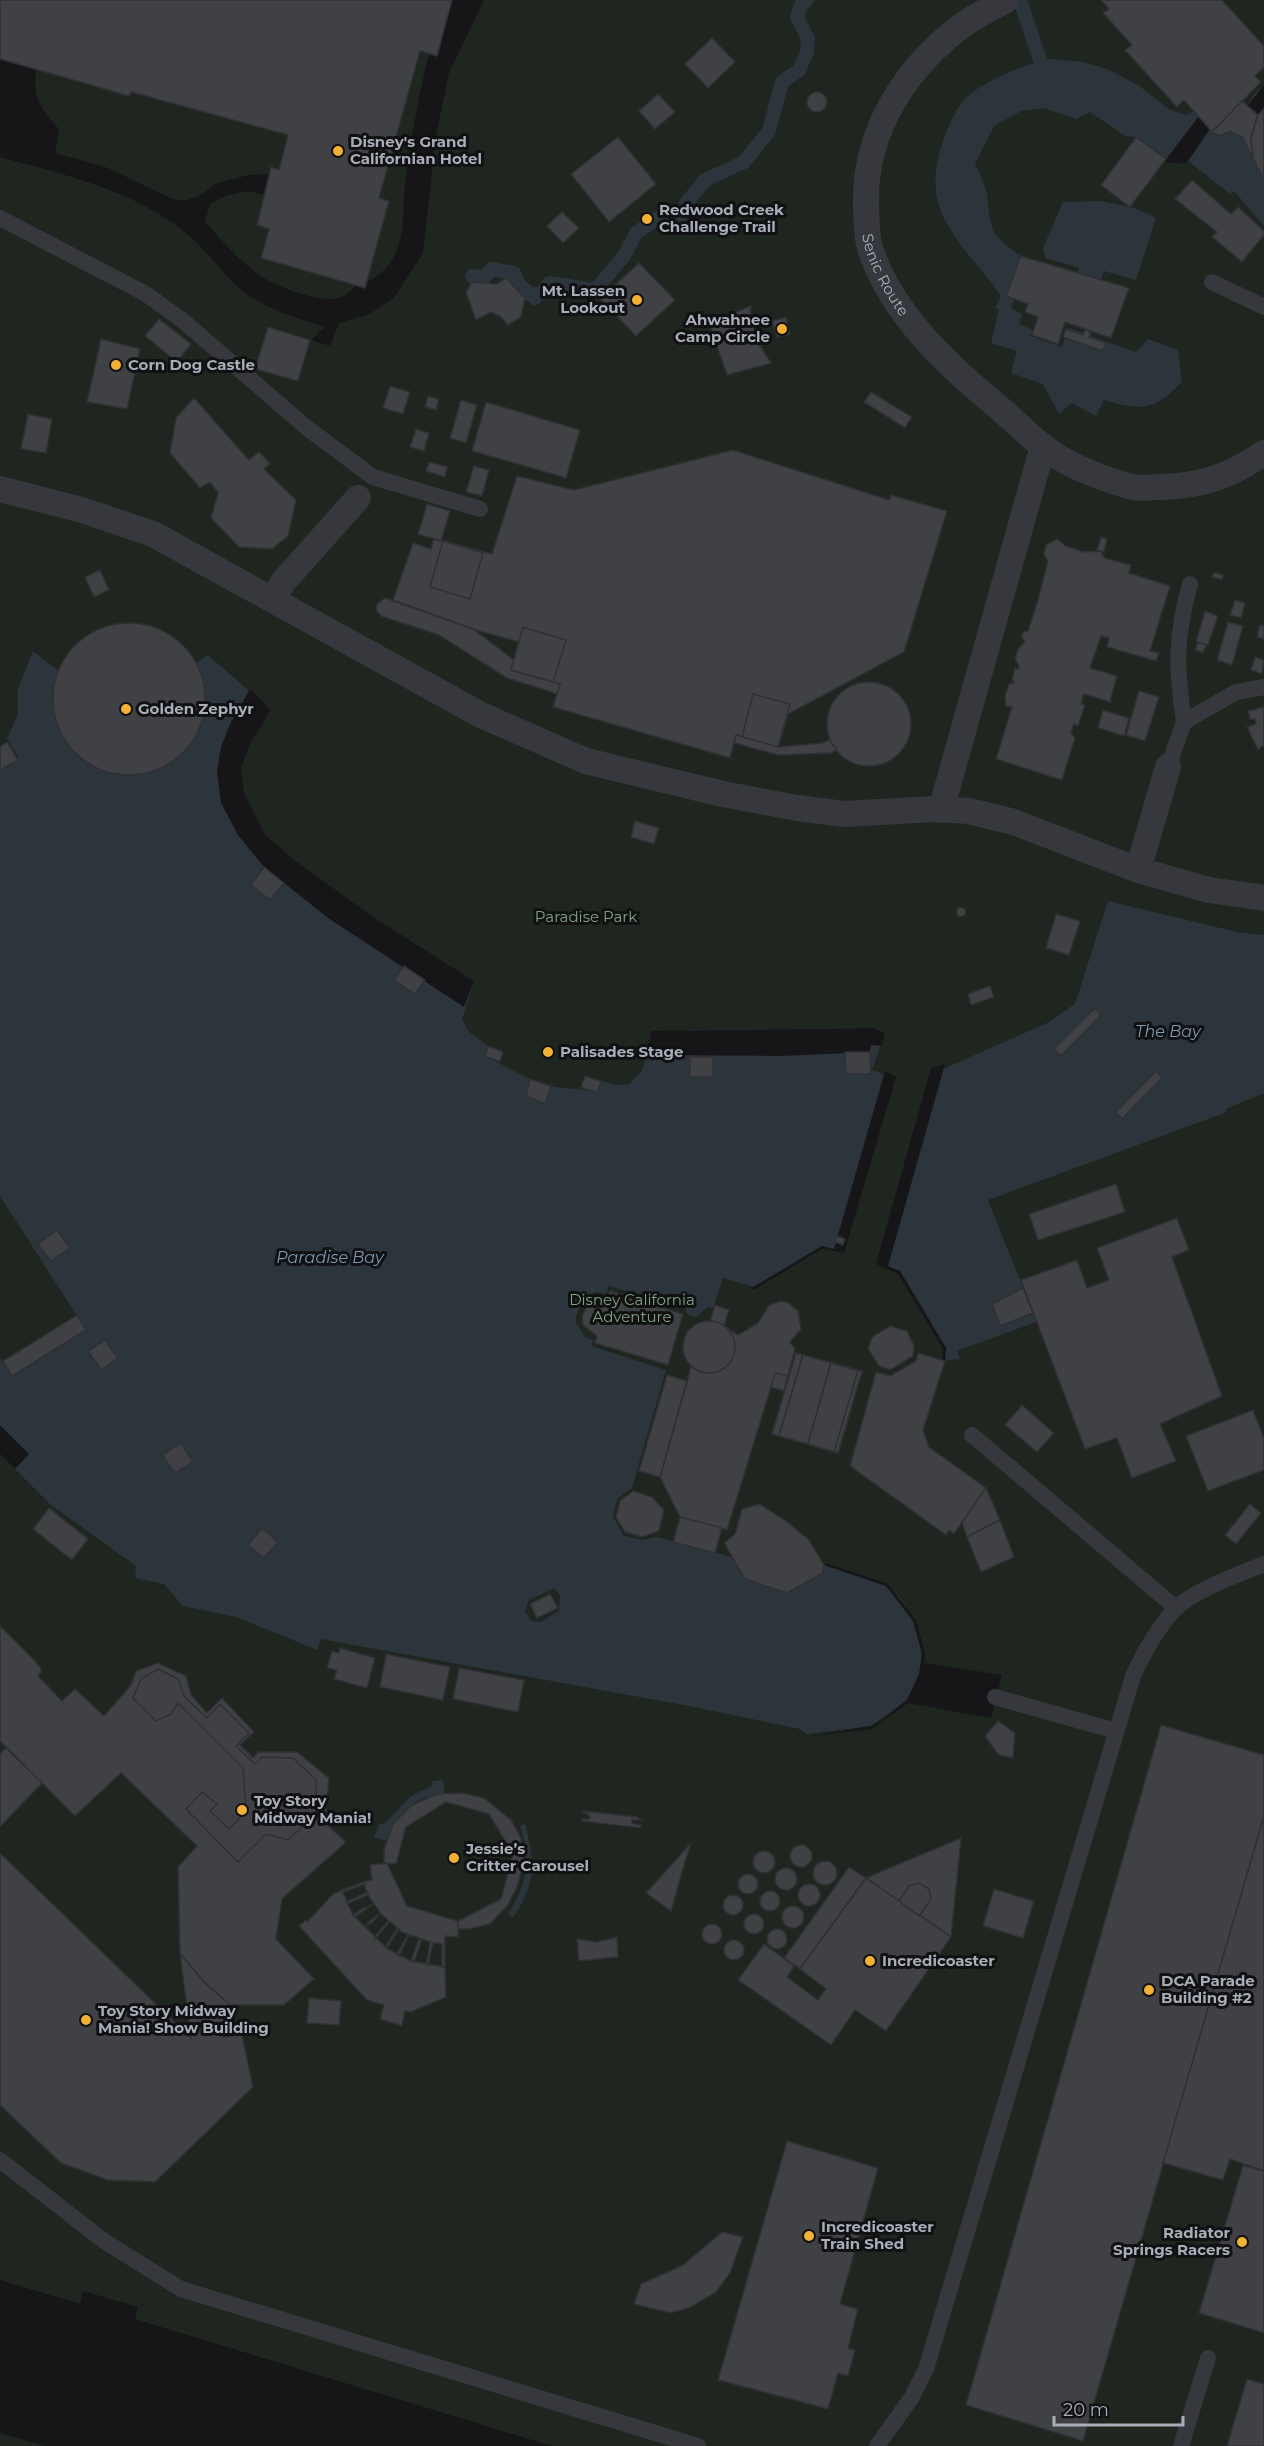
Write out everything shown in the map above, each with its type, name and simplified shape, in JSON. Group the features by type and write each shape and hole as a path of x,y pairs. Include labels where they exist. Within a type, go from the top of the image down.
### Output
{"street":[{"name":"Senic Route","path":"1006,0 968,22 947,39 911,75 876,136 869,158 867,225 871,253 898,304 924,338 959,374 1043,446 1096,477 1133,488 1186,487 1216,480 1264,453"},
{"path":"941,810 1043,446"},
{"path":"0,489 82,510 153,534 481,715 586,761 723,794 809,810 844,814 941,810 969,812 1014,822 1138,870 1209,890 1264,898"},
{"path":"273,600 283,582 358,498"},
{"path":"1138,870 1168,767"}],"lane":[{"path":"0,218 146,294 182,320 307,428 373,477 480,509"},
{"path":"1212,282 1264,308"},
{"path":"358,498 373,477"},
{"path":"1168,767 1185,722 1176,674 1179,623 1190,584"},
{"path":"1185,722 1236,692 1264,687"},
{"path":"972,1435 1176,1608"},
{"path":"877,2446 912,2397 926,2368 1133,1676 1148,1644 1176,1608 1220,1582 1264,1564"},
{"path":"995,1697 1116,1731"},
{"path":"0,2160 104,2241 181,2289 698,2446"},
{"path":"1181,2446 1208,2358"}],"green space":[{"name":"Disney California Adventure","path":"484,0 1264,0 1264,2446 552,2446 135,2319 138,2307 83,2291 80,2304 0,2280 0,157 98,186 146,207 188,235 235,284 251,297 282,313 325,327 311,340 330,346 339,323 369,314 394,298 423,253 436,136 449,73"},
{"path":"420,51 429,53 408,159 401,236 390,263 380,274 367,281 389,202 379,198"},
{"path":"36,69 129,96 131,92 288,135 279,170 271,168 270,174 249,175 214,184 203,194 185,201 172,199 108,168 55,153 59,129 39,103 35,80"},
{"path":"249,191 264,195 269,229 261,258 356,285 341,297 330,299 308,296 265,279 237,256 205,221 210,204 225,196"},
{"path":"0,2433 45,2446 0,2446"}],"water":[{"path":"1053,59 1083,62 1107,69 1138,85 1169,109 1186,115 1193,111 1212,132 1219,136 1242,115 1255,93 1264,85 1264,226 1234,191 1231,195 1188,161 1166,159 1136,137 1125,136 1090,112 1076,119 1044,108 1021,111 994,126 975,163 986,190 994,231 1003,242 1021,256 1006,296 1014,299 1011,308 1022,314 1019,324 1033,330 1030,336 1062,347 1069,328 1136,352 1148,339 1178,350 1182,382 1172,392 1147,406 1129,406 1104,400 1096,416 1071,403 1059,414 1043,384 1011,373 1017,351 991,343 999,309 995,308 1001,296 951,231 936,194 940,149 951,120 966,98 983,85 1007,73"},
{"path":"1101,201 1135,208 1156,218 1136,280 1104,271 1101,280 1078,273 1079,268 1046,258 1043,248 1063,202"},
{"name":"Paradise Bay","path":"33,651 69,679 65,701 71,728 86,748 107,759 131,762 155,757 175,744 189,724 193,696 186,669 208,655 271,710 250,744 241,769 244,792 266,836 296,861 369,914 474,981 462,1019 468,1031 488,1046 485,1056 530,1079 526,1097 545,1104 551,1086 597,1093 601,1081 616,1085 629,1084 642,1071 647,1055 688,1030 874,1028 885,1033 872,1070 893,1077 841,1252 822,1246 754,1287 723,1278 713,1308 707,1307 697,1317 688,1315 685,1308 609,1286 606,1294 596,1292 582,1299 575,1321 585,1337 593,1340 591,1346 666,1370 632,1488 617,1499 613,1517 624,1536 643,1540 657,1537 732,1557 745,1579 796,1587 823,1573 824,1565 874,1580 895,1593 909,1611 918,1632 921,1665 1000,1677 907,1700 871,1726 807,1734 800,1729 689,1706 321,1639 317,1650 236,1617 183,1606 164,1584 135,1578 136,1566 51,1505 0,1454 0,1358 13,1376 86,1330 0,1196 0,771 19,758 7,739 18,714 18,689","holes":["554,1588 560,1596 559,1611 540,1622 531,1621 525,1611 529,1600"]},
{"name":"The Bay","path":"1108,901 1237,932 1264,935 1264,1093 1226,1109 1227,1112 988,1200 1023,1288 992,1304 1000,1326 1033,1313 1036,1322 957,1351 960,1359 945,1361 946,1348 900,1271 887,1267 934,1069 945,1068 1047,1023 1075,1004"},
{"path":"443,1780 445,1798 430,1796 423,1798 403,1813 387,1841 374,1837 380,1823 384,1824 411,1796 433,1785 432,1781"},
{"path":"525,1824 532,1861 530,1884 521,1906 513,1917 508,1914 519,1893 525,1872 525,1850 520,1826"}],"pier":[{"path":"1264,85 1264,108 1258,115 1247,106"},
{"path":"1199,116 1210,129 1186,164 1164,162"},
{"path":"250,689 271,710 250,744 241,769 244,792 266,836 296,861 369,914 474,981 464,1007 328,918 264,867 238,835 221,803 217,772 221,747 231,722"},
{"path":"874,1028 885,1033 882,1046 871,1045 870,1052 782,1056 647,1055 651,1031"},
{"path":"945,1064 888,1266 900,1271 946,1348 945,1361 942,1360 943,1349 898,1274 876,1264 931,1068"},
{"path":"885,1071 896,1077 844,1253 822,1249 755,1289 750,1289 822,1246 834,1249"},
{"path":"0,1425 29,1454 15,1469 0,1454"},
{"path":"826,1563 888,1584 916,1620 925,1653 924,1663 1002,1675 991,1718 908,1703 872,1729 805,1737 871,1726 881,1721 907,1700 919,1674 922,1654 913,1621 886,1586 824,1565"}],"building":[{"name":"Disney's Grand Californian Hotel","path":"0,0 452,0 437,56 420,51 379,198 389,201 365,288 261,258 269,229 257,225 271,167 279,170 288,135 131,92 129,96 0,59"},
{"path":"1101,0 1222,0 1264,46 1264,67 1255,76 1261,82 1212,132 1184,100 1177,107 1125,50 1132,45 1103,13 1109,9"},
{"path":"712,38 735,62 708,88 685,64"},
{"path":"813,92 821,92 827,98 827,106 821,112 813,112 807,106 807,98"},
{"path":"658,94 675,112 655,129 639,111"},
{"path":"1242,101 1258,115 1251,138 1253,159 1242,137 1230,131 1219,136 1212,132"},
{"path":"1264,108 1264,180 1253,159 1251,138 1258,115"},
{"path":"618,137 656,184 609,222 571,174"},
{"path":"1136,137 1166,159 1130,207 1101,185"},
{"path":"1192,180 1231,214 1238,207 1264,231 1264,235 1242,262 1212,237 1217,232 1175,199"},
{"path":"562,212 579,228 563,243 547,226"},
{"path":"1021,256 1129,288 1111,338 1065,322 1058,344 1032,335 1038,317 1025,312 1028,304 1006,296"},
{"name":"Mt. Lassen Lookout","path":"639,263 675,300 636,336 600,299"},
{"path":"506,278 525,298 521,317 508,325 501,317 491,312 476,320 466,292 472,282 497,284"},
{"name":"Ahwahnee Camp Circle","path":"751,306 750,315 759,344 771,363 727,375 709,323"},
{"path":"786,317 790,334 777,337 772,321"},
{"path":"159,319 191,344 177,362 145,336"},
{"path":"268,327 310,340 298,381 255,369"},
{"path":"1066,329 1083,335 1085,330 1091,332 1089,337 1106,343 1103,351 1063,337"},
{"name":"Corn Dog Castle","path":"101,339 140,349 127,409 87,402"},
{"path":"390,386 410,392 403,414 383,408"},
{"path":"871,392 912,417 905,428 864,402"},
{"path":"428,396 439,399 436,410 425,407"},
{"path":"194,398 249,460 259,452 270,463 264,469 296,500 288,536 272,549 239,547 211,518 218,493 210,482 200,488 170,453 176,418"},
{"path":"461,400 477,405 466,443 450,438"},
{"path":"486,402 580,430 566,478 472,451"},
{"path":"28,414 52,419 46,453 21,449"},
{"path":"416,429 429,433 424,451 410,447"},
{"path":"733,450 889,500 891,495 947,511 904,652 788,714 778,747 736,735 730,758 553,707 560,684 511,670 519,642 473,629 393,600 413,543 431,549 434,538 492,554 517,476 574,490"},
{"path":"429,462 447,467 445,477 426,471"},
{"path":"474,466 489,470 482,496 466,492"},
{"path":"427,504 450,511 441,541 418,534"},
{"path":"1101,537 1107,539 1104,552 1097,550"},
{"path":"1057,539 1066,546 1084,552 1100,551 1105,558 1131,565 1129,573 1170,586 1150,651 1159,653 1156,661 1107,647 1109,638 1101,636 1090,668 1117,676 1110,702 1084,694 1081,704 1085,705 1078,726 1074,724 1071,733 1075,738 1062,780 996,759 1012,707 1006,706 1005,696 1009,684 1015,683 1012,679 1015,668 1018,669 1019,666 1015,659 1018,649 1025,642 1022,638 1023,632 1028,631 1048,561 1044,554 1046,545"},
{"path":"443,541 483,553 470,599 430,587"},
{"path":"100,570 109,590 94,597 85,577"},
{"path":"1214,572 1223,575 1222,580 1212,577"},
{"path":"385,598 473,629 514,660 511,670 560,684 557,694 507,678 439,635 381,616 376,610 377,604"},
{"path":"1235,600 1245,603 1241,618 1230,615"},
{"path":"1205,611 1218,616 1208,645 1196,642"},
{"path":"1228,622 1243,626 1232,665 1217,660"},
{"path":"129,623 158,628 183,645 200,670 205,699 200,728 183,753 158,770 129,775 100,770 75,753 58,728 53,699 58,670 75,645 100,628"},
{"path":"1260,625 1264,626 1264,639 1257,637"},
{"path":"523,627 566,640 553,682 511,670"},
{"path":"1198,642 1206,645 1203,653 1195,650"},
{"path":"1255,657 1264,660 1262,674 1251,670"},
{"path":"869,682 885,685 899,694 908,708 911,724 908,740 899,754 885,763 869,766 853,763 839,754 830,740 827,724 830,708 839,694 853,685"},
{"path":"1139,691 1159,697 1145,741 1126,735"},
{"path":"753,694 790,704 778,747 742,737"},
{"path":"1264,707 1264,745 1258,750 1247,727 1256,724 1255,719 1250,719 1248,711"},
{"path":"1103,710 1129,718 1124,736 1098,728"},
{"path":"736,735 778,747 822,743 829,740 837,750 831,753 778,755 734,743"},
{"path":"7,742 18,760 0,770 0,747"},
{"path":"635,821 659,828 654,844 631,837"},
{"path":"264,867 284,883 270,900 251,885"},
{"path":"961,908 965,912 961,916 957,912"},
{"path":"1056,914 1080,921 1069,955 1046,948"},
{"path":"404,966 425,980 415,994 394,980"},
{"path":"990,986 994,997 971,1005 968,994"},
{"path":"1095,1008 1101,1015 1061,1056 1054,1049"},
{"path":"488,1046 503,1052 500,1062 485,1056"},
{"path":"845,1052 870,1052 871,1074 846,1074"},
{"path":"690,1057 713,1057 713,1077 690,1077"},
{"path":"1156,1071 1162,1078 1122,1119 1116,1112"},
{"path":"585,1076 601,1081 597,1093 581,1087"},
{"path":"530,1079 551,1086 545,1104 526,1096"},
{"path":"1116,1184 1125,1212 1038,1240 1029,1214"},
{"path":"1177,1218 1189,1250 1172,1257 1222,1396 1160,1424 1176,1461 1132,1478 1117,1438 1085,1449 1021,1280 1077,1260 1087,1288 1109,1280 1097,1248"},
{"path":"57,1230 70,1248 51,1261 38,1244"},
{"path":"837,1236 845,1239 843,1245 835,1242"},
{"path":"1023,1288 1033,1313 1000,1326 992,1304"},
{"path":"610,1291 683,1314 668,1365 595,1343 597,1336 583,1325 582,1316 591,1299 599,1296 608,1297"},
{"path":"780,1301 787,1302 798,1311 801,1329 790,1342 795,1349 784,1391 771,1387 727,1530 680,1517 660,1477 691,1367 682,1350 688,1330 706,1321 710,1322 715,1305 729,1310 724,1326 738,1335 758,1323 769,1305"},
{"path":"77,1315 86,1330 12,1376 3,1361"},
{"path":"709,1321 719,1323 727,1329 733,1337 735,1347 733,1357 727,1365 719,1371 709,1373 699,1371 691,1365 685,1357 683,1347 685,1337 691,1329 699,1323"},
{"path":"890,1326 907,1331 914,1346 913,1356 890,1370 879,1366 868,1349 872,1337"},
{"path":"105,1340 118,1358 101,1370 88,1351"},
{"path":"796,1353 862,1371 838,1453 772,1434"},
{"path":"796,1353 803,1355 779,1436 772,1434"},
{"path":"918,1353 945,1361 923,1430 929,1447 986,1488 954,1534 949,1530 946,1535 850,1466 876,1372 890,1376 916,1361"},
{"path":"803,1355 831,1363 808,1444 779,1436"},
{"path":"831,1363 858,1371 834,1452 808,1444"},
{"path":"858,1371 862,1371 838,1453 834,1452"},
{"path":"775,1373 787,1376 784,1391 771,1387"},
{"path":"667,1375 687,1381 660,1477 639,1471"},
{"path":"1022,1405 1054,1433 1037,1452 1005,1425"},
{"path":"1253,1410 1264,1438 1264,1470 1208,1491 1186,1436"},
{"path":"181,1443 193,1462 175,1473 162,1455"},
{"path":"986,1488 1000,1520 967,1537 962,1522"},
{"path":"633,1491 652,1497 664,1510 659,1531 642,1537 625,1532 616,1517 620,1501"},
{"path":"759,1504 785,1520 809,1540 824,1565 823,1573 787,1593 745,1579 724,1543 735,1534 742,1509"},
{"path":"1250,1504 1261,1513 1236,1544 1225,1535"},
{"path":"49,1508 88,1539 72,1560 33,1529"},
{"path":"680,1517 722,1528 715,1553 673,1542"},
{"path":"1000,1520 1014,1557 981,1572 967,1537"},
{"path":"262,1528 278,1542 264,1558 248,1545"},
{"path":"550,1594 558,1608 537,1618 530,1604"},
{"name":"Toy Story Midway Mania!","path":"0,1626 34,1660 42,1670 38,1676 62,1701 75,1689 104,1716 131,1685 136,1671 158,1663 186,1676 191,1695 207,1713 222,1698 254,1732 240,1745 253,1758 258,1752 297,1752 329,1778 325,1823 346,1842 282,1899 276,1939 314,1979 284,2005 230,2005 204,1982 180,1954 178,1867 197,1846 121,1773 75,1816 0,1741"},
{"path":"340,1648 375,1658 367,1688 334,1679 337,1670 327,1668 332,1651 339,1653"},
{"path":"386,1654 450,1667 443,1700 380,1687"},
{"path":"459,1668 524,1680 518,1712 453,1699"},
{"path":"158,1669 178,1679 184,1696 207,1718 220,1704 249,1733 236,1746 255,1764 262,1757 293,1758 316,1780 316,1815 288,1840 266,1834 238,1862 186,1809 202,1792 217,1804 210,1811 229,1829 246,1812 243,1768 178,1703 171,1714 156,1721 133,1698 141,1679"},
{"path":"998,1721 1015,1733 1013,1758 999,1755 985,1736"},
{"name":"DCA Parade Building #2","path":"1161,1725 1264,1755 1264,1816 1083,2441 966,2405"},
{"path":"6,1748 42,1783 0,1827 0,1754"},
{"path":"463,1793 484,1798 511,1820 521,1838 524,1863 517,1887 508,1905 490,1924 469,1929 458,1929 458,1921 501,1899 513,1854 489,1814 446,1802 406,1827 396,1864 384,1863 384,1850 393,1824 412,1805 437,1794"},
{"path":"582,1811 637,1817 641,1820 632,1820 632,1823 641,1825 640,1828 581,1821 589,1819 590,1816"},
{"path":"1264,1816 1264,2171 1230,2159 1223,2180 1163,2163"},
{"path":"961,1838 951,1937 866,1878 882,1871"},
{"path":"691,1843 682,1872 671,1911 646,1893"},
{"path":"801,1845 811,1852 812,1856 805,1866 801,1867 791,1860 790,1856 797,1846"},
{"path":"764,1851 774,1858 775,1862 768,1872 764,1873 754,1866 753,1862 760,1852"},
{"name":"Toy Story Midway Mania! Show Building","path":"0,1853 191,2038 180,1954 204,1982 230,2005 223,2037 242,2035 253,2087 155,2182 108,2180 61,2163 0,2105"},
{"path":"825,1861 830,1862 836,1868 836,1878 830,1884 825,1885 820,1884 814,1878 813,1873 814,1868 820,1862"},
{"path":"387,1863 407,1906 458,1921 458,1937 445,1936 445,1944 433,1943 402,1932 381,1914 368,1895 363,1882 372,1880 370,1865"},
{"path":"849,1867 866,1878 800,1969 784,1958"},
{"path":"786,1868 796,1875 797,1879 790,1889 786,1890 776,1883 775,1879 782,1869"},
{"path":"744,1874 752,1874 758,1880 758,1888 752,1894 744,1894 738,1888 738,1880"},
{"name":"Incredicoaster","path":"866,1878 951,1937 886,2031 855,2010 831,2045 738,1980 764,1944 794,1966 787,1977 818,2000 826,1989 800,1969"},
{"path":"363,1882 365,1884 343,1892 342,1890"},
{"path":"919,1883 929,1889 931,1899 919,1916 899,1901 909,1886"},
{"path":"809,1884 819,1891 820,1895 813,1905 809,1906 799,1899 798,1895 805,1885"},
{"path":"994,1889 1034,1901 1023,1938 983,1926"},
{"path":"342,1890 353,1915 388,1949 411,1961 445,1967 446,1997 411,2012 405,2011 402,2026 380,2019 384,2005 367,2000 299,1926 306,1920 307,1922 333,1894"},
{"path":"766,1891 774,1891 780,1897 780,1905 774,1911 766,1911 760,1905 760,1897"},
{"path":"367,1892 368,1895 347,1904 346,1902"},
{"path":"733,1895 740,1898 743,1905 740,1912 733,1915 726,1912 723,1905 726,1898"},
{"path":"373,1904 355,1917 353,1915 362,1909"},
{"path":"793,1906 803,1913 804,1917 797,1927 793,1928 783,1921 782,1917 789,1907"},
{"path":"380,1913 373,1922 364,1927 371,1920"},
{"path":"750,1914 758,1914 764,1920 764,1928 758,1934 750,1934 744,1928 744,1920"},
{"path":"388,1921 389,1923 375,1939 374,1937"},
{"path":"712,1924 719,1927 722,1934 719,1941 712,1944 705,1941 702,1934 705,1927"},
{"path":"397,1928 399,1929 387,1948 385,1947"},
{"path":"773,1929 781,1929 787,1935 787,1943 781,1949 773,1949 767,1943 767,1935"},
{"path":"409,1935 399,1956 397,1954"},
{"path":"617,1937 618,1957 579,1961 577,1939 597,1942"},
{"path":"419,1939 422,1939 414,1962 411,1961"},
{"path":"730,1940 738,1940 744,1946 744,1954 738,1960 730,1960 724,1954 724,1946"},
{"path":"430,1942 433,1943 428,1965 426,1965"},
{"path":"442,1944 445,1944 445,1967 442,1967"},
{"path":"309,1998 341,2001 339,2025 307,2023"},
{"name":"Incredicoaster Train Shed","path":"787,2141 878,2168 840,2304 858,2309 848,2348 855,2350 848,2376 838,2373 828,2409 718,2380"},
{"name":"Radiator Springs Racers","path":"1243,2165 1264,2171 1264,2333 1199,2313"},
{"path":"722,2232 743,2237 730,2273 716,2292 689,2308 670,2313 634,2304 641,2284 683,2265"},
{"path":"1247,2379 1264,2384 1264,2446 1227,2446"}],"waterway":[{"path":"531,295 542,293 549,283 595,290 624,256 636,233 658,218 678,221 687,202 705,180 744,162 769,131 782,82 799,70 807,52 808,39 797,17 801,5 807,0"},
{"path":"1020,0 1046,78"},
{"path":"472,276 484,278 492,269 514,273 519,285 535,298"}],"place":[{"name":"Disney's Grand Californian Hotel","path":"338,151"},
{"name":"Redwood Creek Challenge Trail","path":"647,219"},
{"name":"Mt. Lassen Lookout","path":"637,300"},
{"name":"Ahwahnee Camp Circle","path":"782,329"},
{"name":"Corn Dog Castle","path":"116,365"},
{"name":"Golden Zephyr","path":"126,709"},
{"name":"Palisades Stage","path":"548,1052"},
{"name":"Toy Story Midway Mania!","path":"242,1810"},
{"name":"Jessie’s Critter Carousel","path":"454,1858"},
{"name":"Incredicoaster","path":"870,1961"},
{"name":"DCA Parade Building #2","path":"1149,1990"},
{"name":"Toy Story Midway Mania! Show Building","path":"86,2020"},
{"name":"Incredicoaster Train Shed","path":"809,2236"},
{"name":"Radiator Springs Racers","path":"1242,2242"}],"park label":[{"name":"Paradise Park","path":"586,917"}]}
